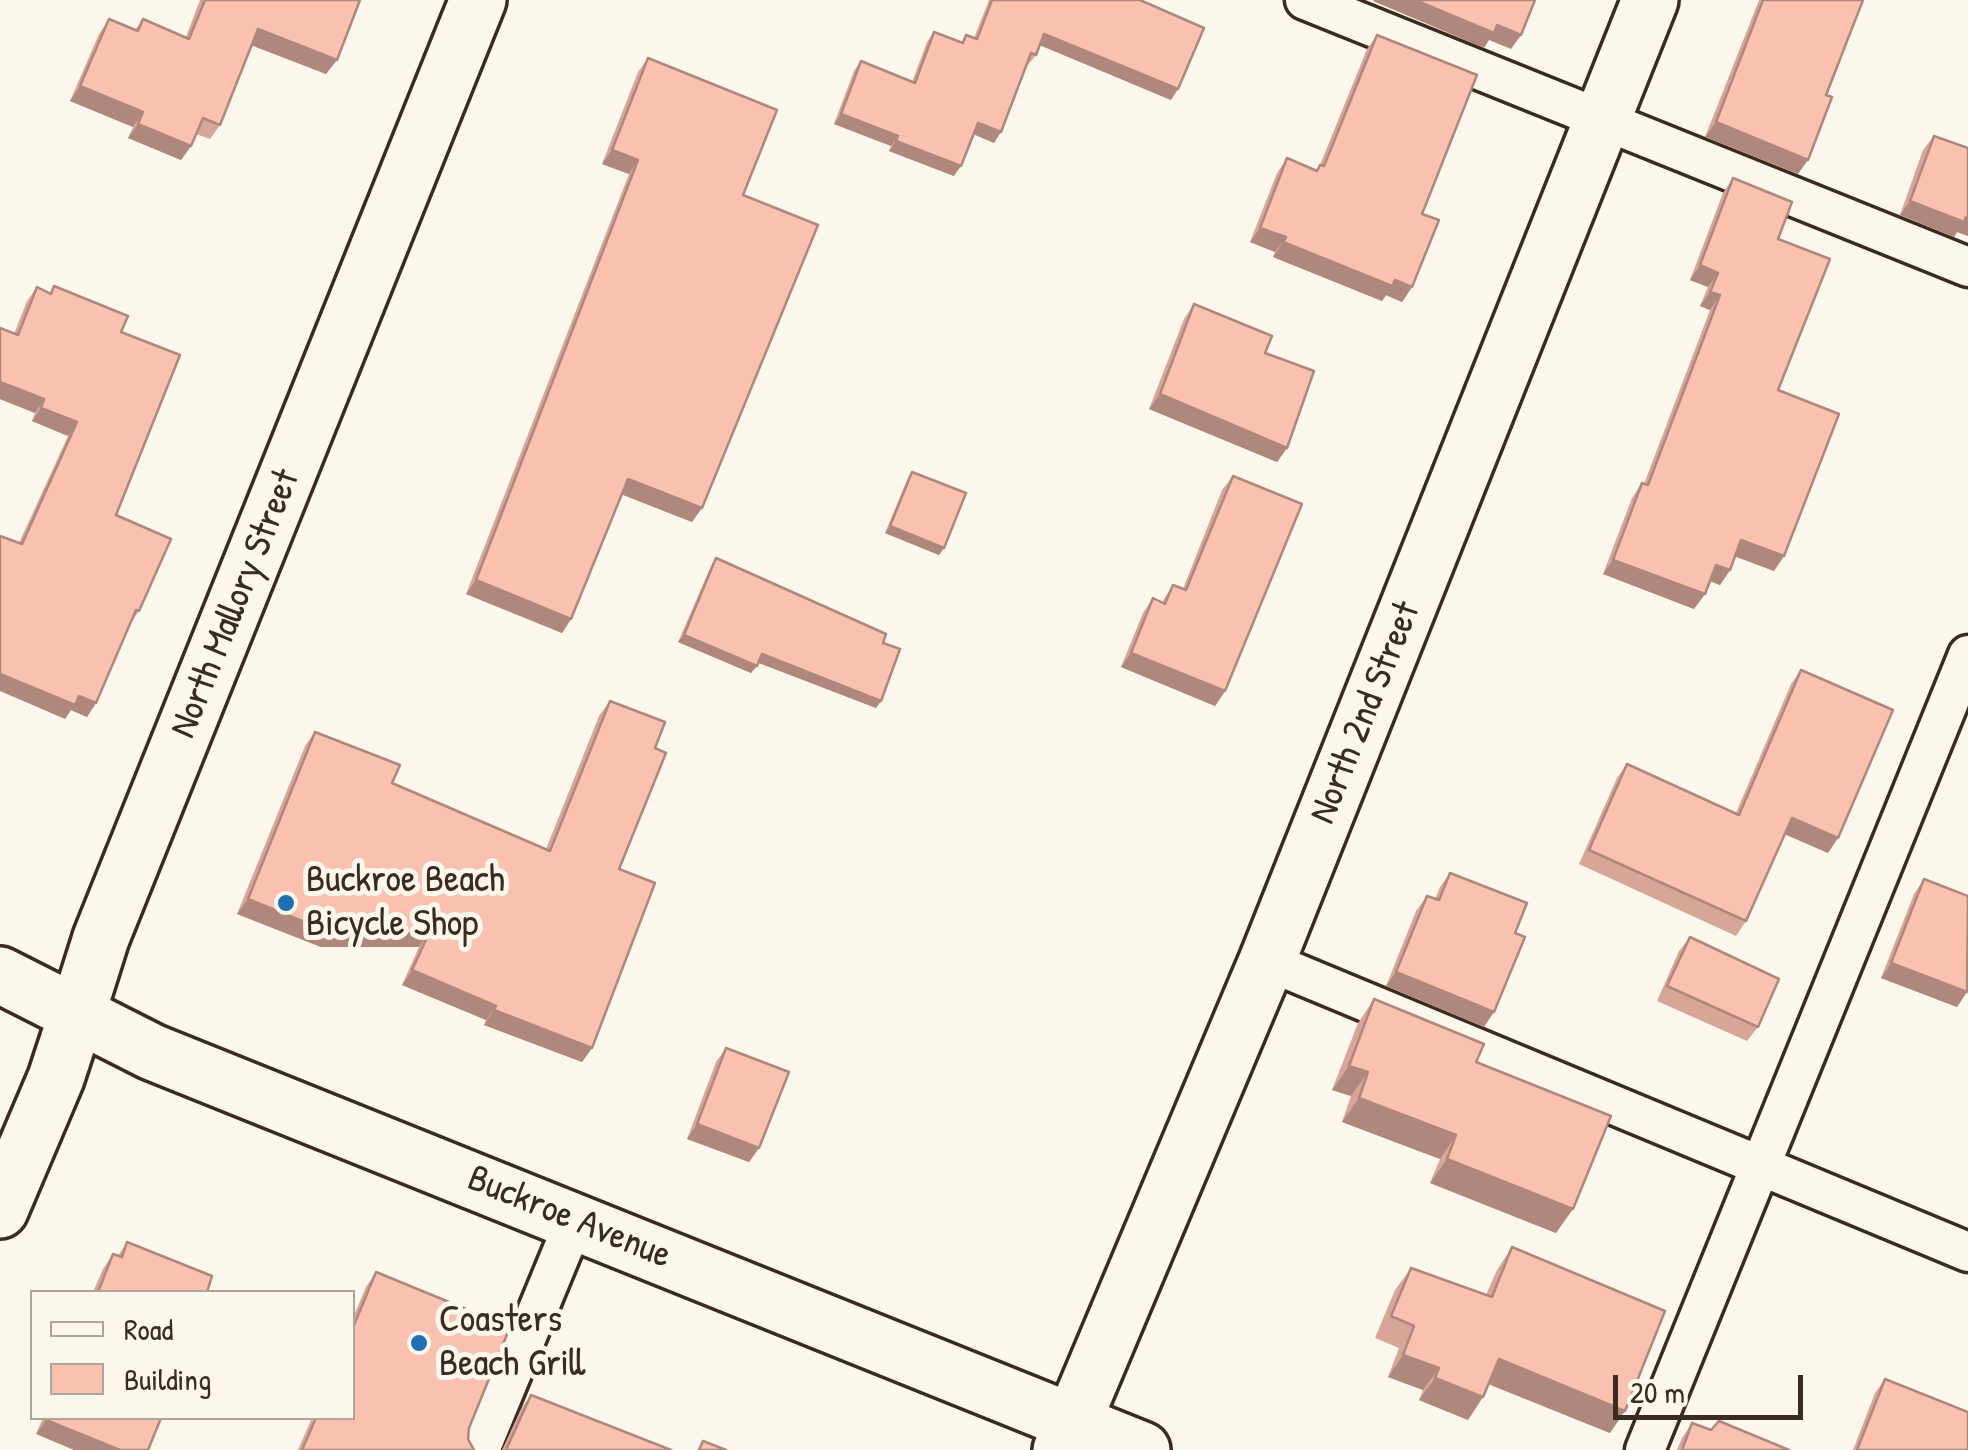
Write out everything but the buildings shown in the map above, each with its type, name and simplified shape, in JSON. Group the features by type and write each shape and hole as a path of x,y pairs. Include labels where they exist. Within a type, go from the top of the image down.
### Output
{"street":[{"name":"North Mallory Street","path":"0,1210 56,1078 101,938 478,0"},
{"name":"North 2nd Street","path":"1066,1436 1267,961 1650,0"},
{"name":"Buckroe Avenue","path":"0,975 152,1052 575,1220 1066,1436 1142,1450"}],"lane":[{"path":"1305,0 1968,267"},
{"path":"1645,1450 1968,655"},
{"path":"1267,961 1968,1252"},
{"path":"480,1450 575,1220"}],"place":[{"name":"Buckroe Beach Bicycle Shop","path":"286,903"},
{"name":"Coasters Beach Grill","path":"419,1343"}]}
